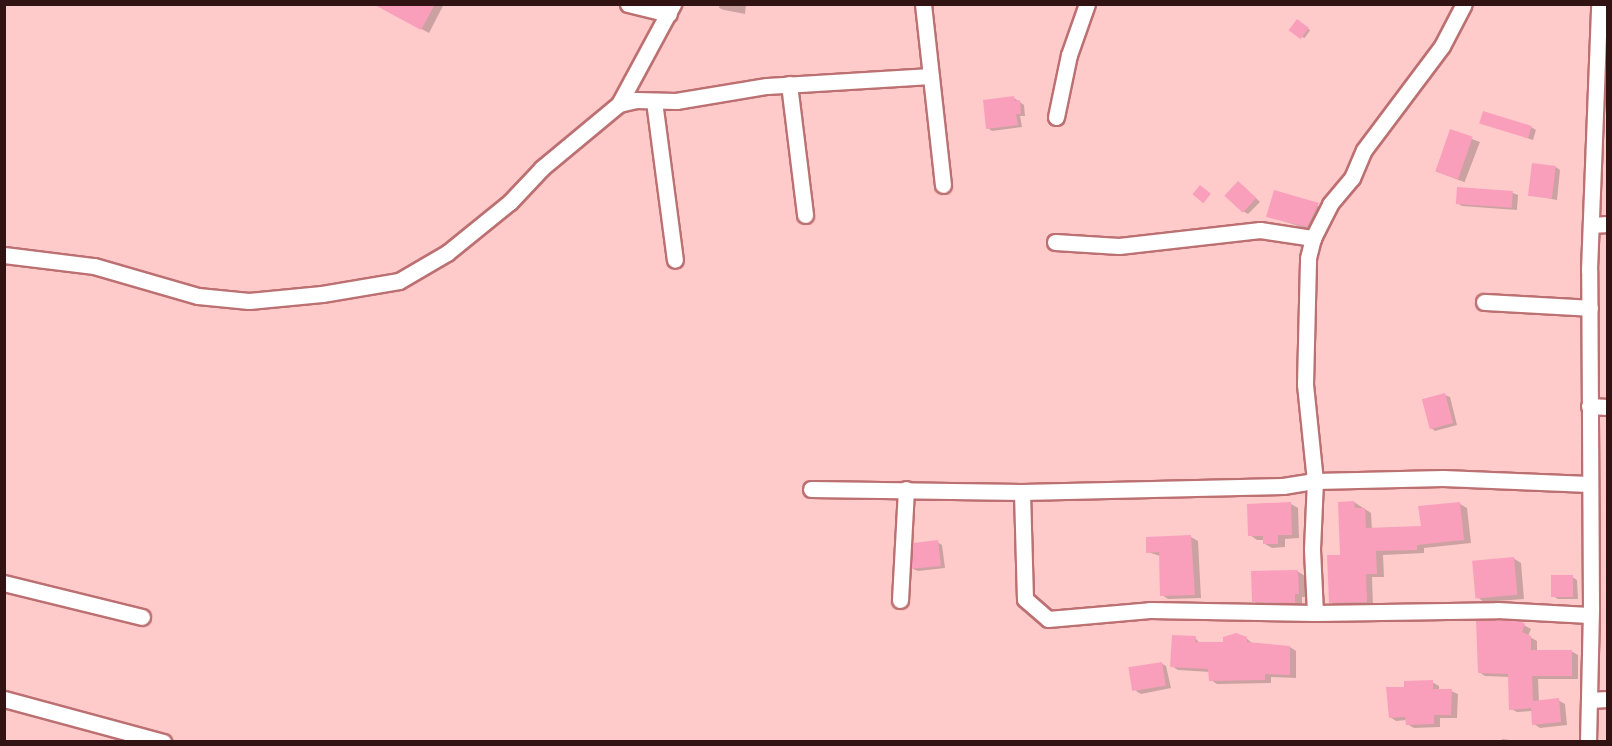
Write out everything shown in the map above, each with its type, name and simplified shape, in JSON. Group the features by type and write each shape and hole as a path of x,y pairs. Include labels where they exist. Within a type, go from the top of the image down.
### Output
{"street":[{"path":"4,255 94,266 198,296 249,300 322,294 399,281 447,253 510,202 543,168 619,104 671,9 628,4"},
{"path":"923,4 943,185"},
{"path":"1056,117 1069,56 1087,4"},
{"path":"1315,613 1312,549 1315,481 1305,384 1308,258 1313,238 1330,204 1352,177 1364,150 1442,46 1464,4"},
{"path":"1588,741 1591,225 1599,4"},
{"path":"619,104 636,100 676,101 789,84 932,76"},
{"path":"789,84 805,215"},
{"path":"654,101 675,260"},
{"path":"1591,225 1608,224"},
{"path":"1055,242 1119,246 1260,230 1313,238"},
{"path":"1484,302 1590,308"},
{"path":"1589,406 1608,407"},
{"path":"811,489 1022,492 1283,486 1315,481 1443,478 1589,484"},
{"path":"900,600 906,489"},
{"path":"1022,492 1024,599 1048,619 1150,610 1315,613 1497,610 1589,615"},
{"path":"4,583 142,617"},
{"path":"4,699 163,741"},
{"path":"1589,700 1608,699"}],"building":[{"path":"373,4 435,4 421,30"},
{"path":"1297,19 1309,28 1301,39 1289,30"},
{"path":"1014,96 1015,101 1020,100 1021,114 1016,114 1018,125 986,129 983,100"},
{"path":"1483,111 1532,126 1528,138 1479,123"},
{"path":"1450,129 1473,137 1458,179 1435,172"},
{"path":"1532,163 1556,166 1552,199 1528,196"},
{"path":"1238,181 1256,198 1243,213 1224,196"},
{"path":"1200,185 1211,194 1203,203 1192,194"},
{"path":"1457,187 1513,191 1512,208 1456,204"},
{"path":"1274,190 1319,203 1307,227 1266,217"},
{"path":"1445,393 1453,423 1430,429 1422,399"},
{"path":"1354,501 1355,508 1365,508 1366,528 1421,526 1418,506 1460,502 1464,540 1417,545 1417,550 1376,551 1377,574 1366,574 1367,602 1329,603 1327,555 1340,555 1338,502"},
{"path":"1291,502 1292,535 1278,535 1278,544 1263,544 1263,536 1248,536 1247,504"},
{"path":"1191,535 1195,595 1160,596 1159,552 1146,553 1146,537"},
{"path":"938,540 941,566 911,569 913,543"},
{"path":"1514,557 1517,595 1475,599 1472,561"},
{"path":"1298,570 1299,594 1295,594 1295,603 1252,602 1251,571"},
{"path":"1551,575 1573,575 1573,597 1551,597"},
{"path":"1476,620 1520,621 1525,624 1522,632 1531,636 1531,650 1572,650 1572,676 1532,676 1533,701 1559,698 1561,722 1532,725 1531,708 1509,710 1508,674 1478,673"},
{"path":"1236,633 1247,637 1247,642 1290,646 1290,675 1265,674 1265,680 1209,681 1208,669 1170,667 1172,635 1196,636 1195,642 1223,642 1223,637"},
{"path":"1162,662 1166,686 1132,691 1128,667"},
{"path":"1433,680 1433,689 1452,689 1451,715 1434,715 1434,724 1406,725 1405,717 1389,718 1386,687 1404,687 1404,681"}]}
